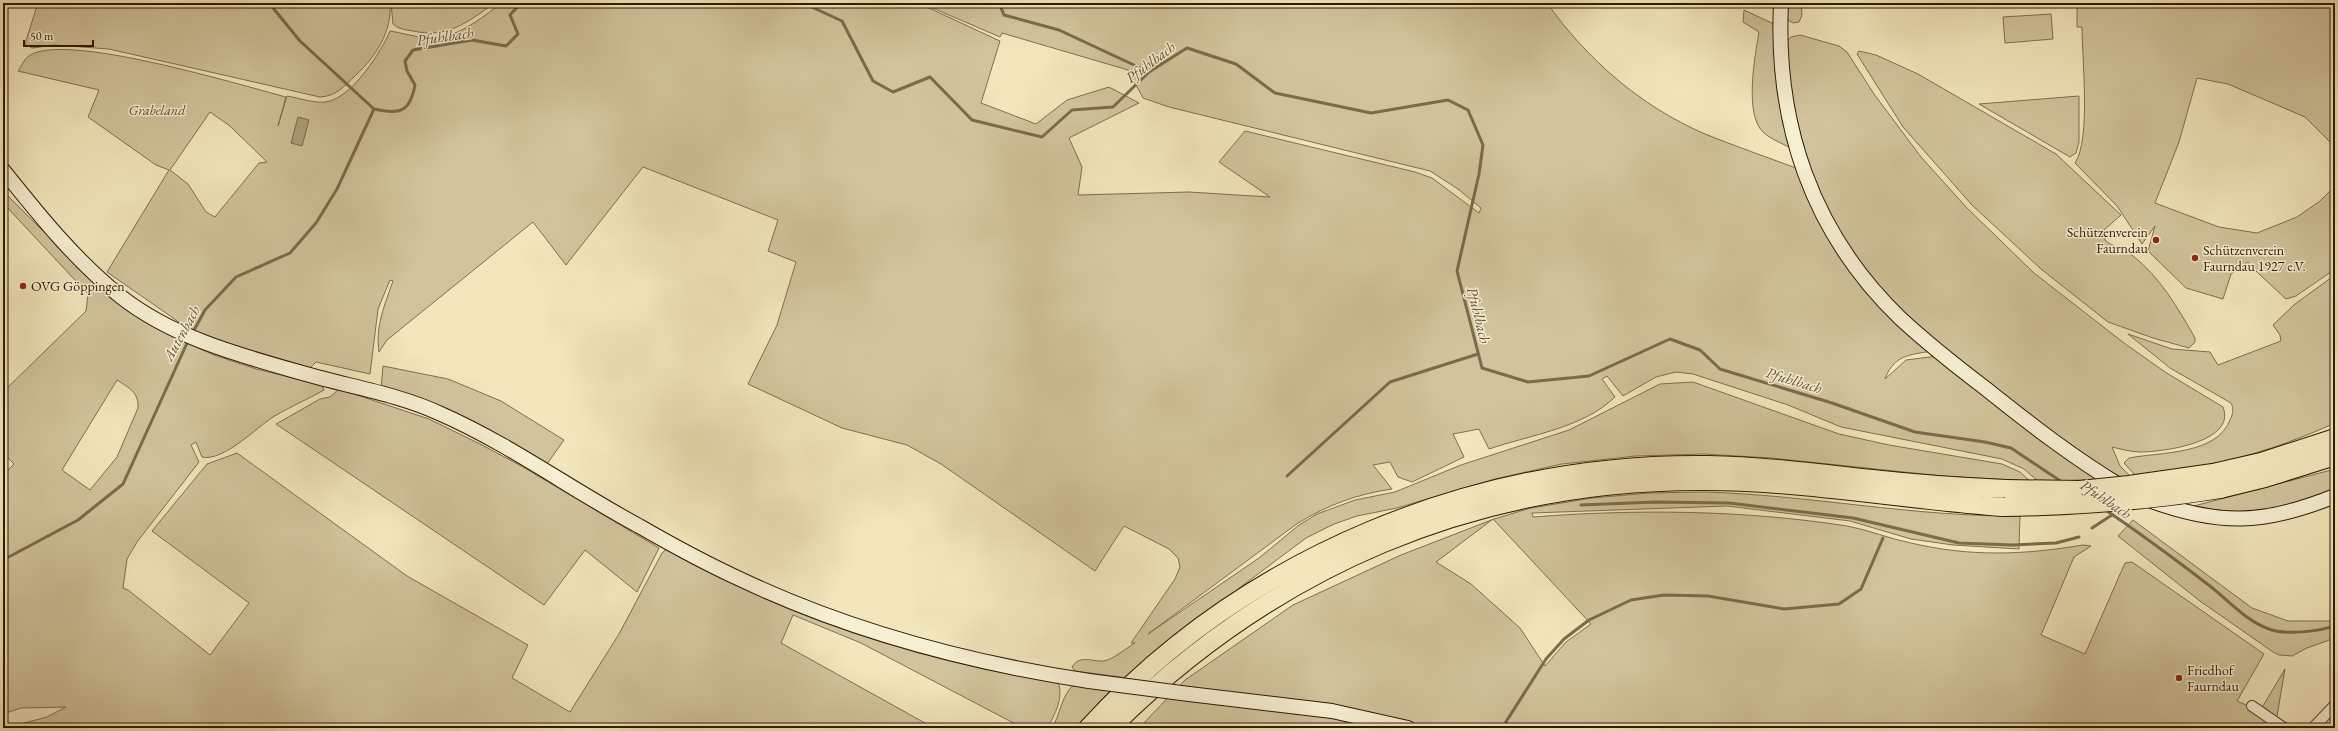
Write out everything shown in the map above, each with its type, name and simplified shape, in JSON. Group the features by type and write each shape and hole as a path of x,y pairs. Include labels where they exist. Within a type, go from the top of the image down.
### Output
{"highway":[{"path":"1088,728 1123,691 1186,637 1267,582 1315,556 1363,533 1413,513 1459,498 1535,480 1586,472 1650,466 1705,465 1751,466 1945,486 2080,490 2129,485 2212,473 2261,462 2335,438"},
{"path":"1111,728 1145,694 1211,640 1284,592 1323,570 1397,537 1508,502 1598,487 1654,482 1706,481 1791,486 1944,503 2003,507 2077,506 2143,501 2220,490 2266,478 2335,456"}],"street":[{"path":"1781,3 1782,76 1788,117 1798,156 1812,194 1833,235 1870,285 1900,318 1940,353 2032,425 2098,473 2143,498 2184,513 2245,520 2268,518 2304,509 2335,496"},
{"path":"3,170 54,234 120,296 175,329 202,341 309,375 398,397 440,413 496,440 659,537 743,580 832,616 906,641 981,661 1089,681 1332,711 1408,728"},
{"path":"2313,728 2335,705"},
{"path":"2252,706 2284,728"}],"green space":[{"path":"38,3 390,3 390,14 385,34 370,60 340,90 331,95 320,97 109,49 55,45 32,48 25,44"},
{"path":"391,3 495,3 457,27 437,33 425,33 403,29 393,24"},
{"name":"Grabeland","path":"502,3 918,3 1000,41 981,103 1036,124 1067,100 1109,87 1139,103 1069,138 1082,167 1078,195 1189,192 1270,197 1219,162 1245,131 1415,172 1432,178 1479,213 1481,208 1458,189 1430,171 1169,107 1143,98 1128,70 1002,33 1000,37 921,3 1547,3 1579,43 1597,62 1637,95 1659,110 1681,123 1705,134 1796,168 1831,243 1847,267 1876,300 1932,351 1909,355 1903,358 1893,365 1885,379 1906,360 1938,356 2101,479 2039,482 2024,469 2002,459 1841,427 1788,405 1693,374 1676,372 1656,377 1623,396 1607,376 1602,379 1615,397 1602,408 1572,423 1489,449 1479,429 1453,434 1464,457 1412,482 1398,477 1390,462 1373,465 1392,489 1343,501 1298,523 1148,634 1259,558 1299,525 1317,514 1355,500 1395,492 1461,465 1569,430 1660,384 1693,382 1839,434 1889,445 2002,464 2020,472 2030,481 1942,476 1771,458 1703,454 1636,456 1562,464 1495,479 1397,508 1357,516 1334,524 1306,538 1242,586 1128,678 1075,671 1072,667 1079,661 1108,660 1135,643 1131,643 1175,579 1180,567 1178,558 1169,549 1124,526 1095,571 941,464 907,445 842,428 748,384 777,325 796,262 768,251 778,220 643,167 566,265 533,222 387,340 379,352 378,334 384,307 393,281 390,280 378,309 370,374 316,362 310,368 196,334 107,272 169,170 156,165 88,117 99,90 18,71 27,57 48,50 77,50 153,63 286,97 278,126 287,96 314,102 325,102 339,97 348,90 366,71 386,40 390,31 427,38 447,36 467,27","holes":["210,112 230,126 267,162 259,163 215,217 206,212 188,184 170,170"]},
{"path":"1786,3 1801,3 1802,15 1799,22 1793,23 1788,20"},
{"path":"2077,3 2335,3 2335,147 2305,117 2228,84 2197,78 2179,142 2155,203 2219,227 2257,233 2297,217 2320,201 2335,186 2335,269 2296,296 2286,299 2248,262 2231,274 2223,299 2186,288 2148,251 2155,226 2142,244 2117,206 2075,163 2080,152 2084,118 2082,27 2077,27"},
{"path":"1744,10 1776,25 1790,148 1763,132 1757,124 1752,99 1752,84 1759,32 1743,22"},
{"path":"2051,14 2053,39 2005,43 2003,17"},
{"path":"1800,35 1839,46 1847,52 1874,94 1921,157 1967,208 2034,273 2124,343 2165,372 2223,407 2224,419 2219,429 2209,437 2195,443 2165,450 2137,452 2112,447 2120,466 2130,476 2115,478 2070,446 1985,379 1945,351 1903,315 1856,261 1817,193 1791,112 1785,43 1791,37"},
{"path":"1859,51 1876,55 1918,74 2056,154 2121,215 2104,230 2105,240 2111,245 2129,253 2160,283 2175,304 2195,338 2195,342 2189,348 2153,338 2108,322 2041,269 1972,205 1903,127 1857,54"},
{"path":"2079,96 2079,142 2076,153 2070,157 1979,104"},
{"path":"3,191 106,294 175,337 214,355 256,369 322,385 324,390 273,417 239,443 220,454 210,457 202,457 196,442 191,445 199,462 137,542 127,559 123,588 128,590 210,655 249,603 152,531 207,464 237,453 407,576 528,645 512,678 570,712 619,634 662,553 669,547 759,591 1058,682 1060,694 1058,706 1053,717 1047,728 1023,728 861,643 793,615 781,643 934,728 5,728 47,717 66,707 21,708 3,714 3,475 14,464 3,453 3,392 86,311 88,294 3,203","holes":["117,380 135,394 138,408 117,457 90,490 62,470"]},
{"path":"2335,275 2335,423 2286,443 2237,458 2187,469 2135,475 2124,463 2129,458 2171,453 2201,446 2213,440 2223,431 2231,418 2233,409 2231,403 2170,368 2128,334 2172,349 2210,352 2218,365 2281,341 2280,335 2273,325 2295,304"},
{"path":"383,366 448,379 501,401 564,440 547,464 381,388"},
{"path":"339,389 429,419 482,445 523,467 659,548 637,592 585,550 544,605 276,424 320,399 330,397"},
{"path":"2335,469 2335,491 2272,512 2221,512 2194,506"},
{"path":"1704,492 1744,494 1901,510 2020,516 2019,549 1953,545 1911,539 1850,521 1727,506 1532,513 1533,517 1572,514 1690,512 1769,517 1847,526 1903,541 1954,551 1997,553 2040,551 2083,545 2091,546 2074,557 2041,635 2085,654 2125,563 2132,562 2264,654 2237,701 2260,711 2285,669 2275,728 1139,728 1185,680 1293,605 1401,555 1492,520 1436,562 1471,584 1520,628 1545,666 1566,642 1591,624 1493,519 1531,508 1592,498 1649,493"},
{"path":"2133,520 2252,608 2288,621 2330,621 2335,619 2335,638 2307,648 2292,656 2279,655 2273,652 2200,601 2118,536"},
{"path":"1074,685 1110,691 1075,728 1052,728 1067,693"}],"shaded area":[{"path":"298,117 309,120 302,146 291,143"}],"waterway":[{"name":"Pfuhlbach","path":"269,3 300,41 374,109 391,112 407,106 413,94 415,85 407,71 405,61 413,50 472,40 506,46 518,34 510,15 521,3"},
{"name":"Pfuhlbach","path":"541,3 560,6 563,3"},
{"name":"Pfuhlbach","path":"803,3 842,21 873,81 893,92 930,77 972,120 1042,137 1072,110 1113,107 1149,72 1187,48 1236,64 1275,93 1371,113 1448,100 1468,110 1483,145 1479,174 1457,271 1482,368 1528,382 1589,376 1670,339 1700,350 1720,369 1832,403 1915,432 1985,442 2011,448 2062,482"},
{"path":"999,3 1004,15 1059,30 1149,72"},
{"name":"Autenbach","path":"192,334 205,310 236,277 290,253 316,223 337,189 374,109"},
{"name":"Autenbach","path":"3,560 78,520 123,484 188,341"},
{"path":"1287,476 1390,382 1478,354"},
{"path":"1581,505 1656,502 1729,503 1853,518 1959,543 2013,545 2056,543 2079,537"},
{"name":"Pfuhlbach","path":"2104,509 2210,586 2252,621 2269,629 2283,632 2312,631 2335,625"},
{"path":"2092,528 2112,515"},
{"path":"1502,728 1546,659 1564,639 1589,620 1631,600 1664,595 1708,596 1784,609 1839,604 1861,589 1883,538"}],"place":[{"name":"Schützenverein Faurndau","path":"2156,240"},
{"name":"Schützenverein Faurndau 1927 e.V.","path":"2195,258"},
{"name":"OVG Göppingen","path":"23,286"},
{"name":"Friedhof Faurndau","path":"2179,678"}]}
